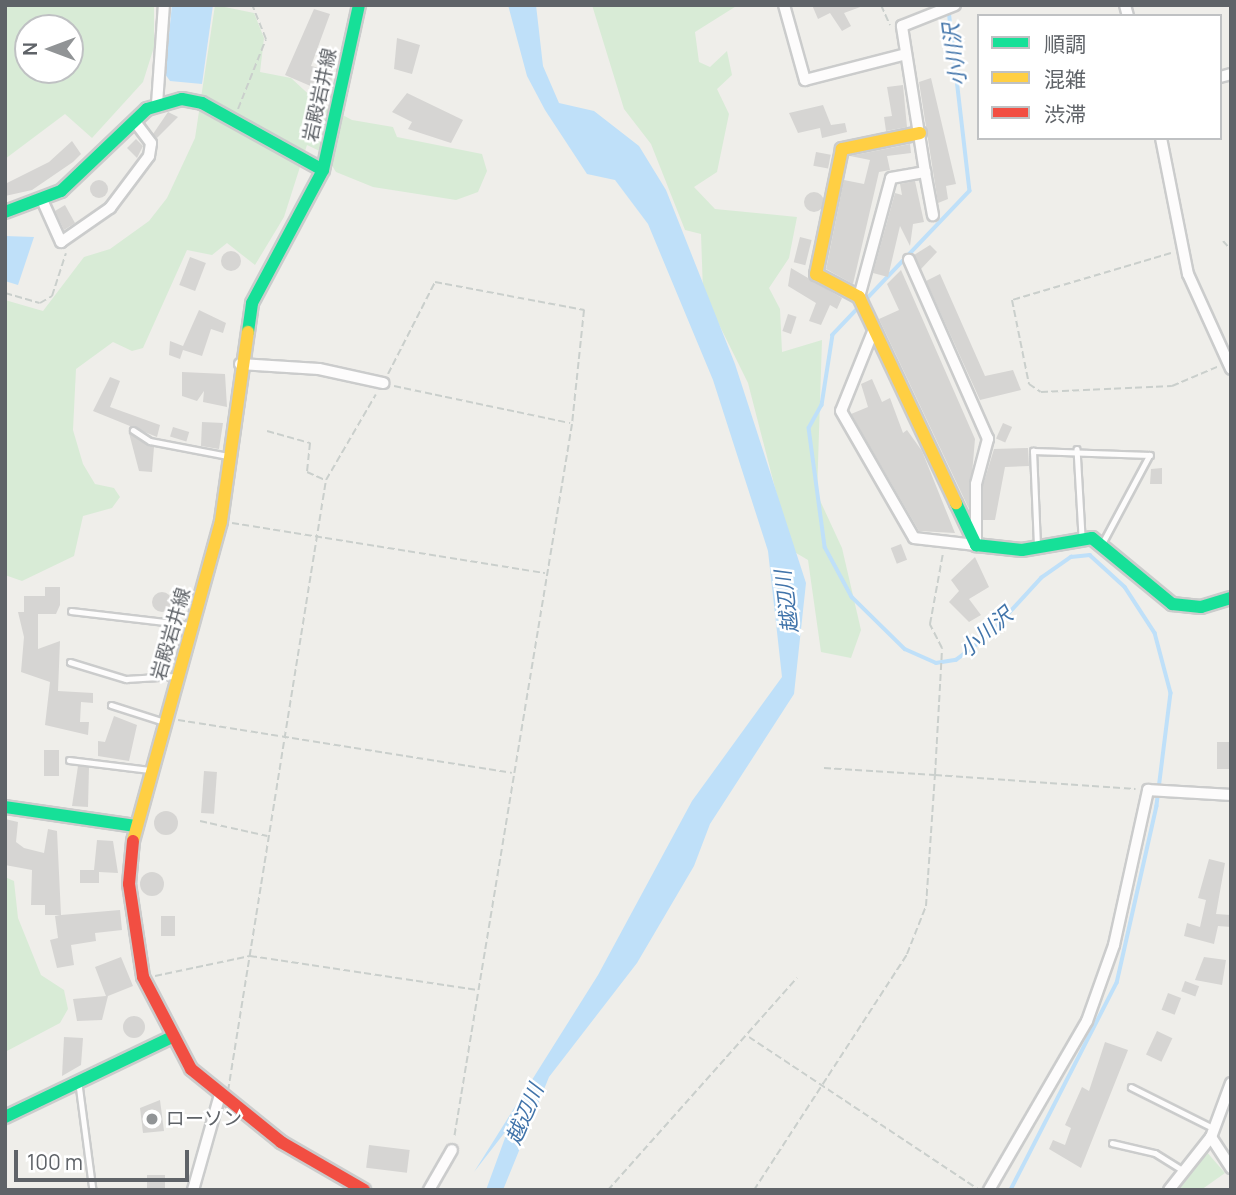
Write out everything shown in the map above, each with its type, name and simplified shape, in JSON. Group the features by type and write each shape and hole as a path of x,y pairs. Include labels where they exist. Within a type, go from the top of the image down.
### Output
{"street":[{"path":"157,104 164,5"},
{"name":"岩殿岩井線","path":"359,5 323,170 259,286 240,364 232,457 221,521 180,676 135,827 129,906 143,977 170,1038 221,1100 364,1190"},
{"path":"784,5 805,80 906,54"},
{"path":"933,215 902,26 955,5"},
{"path":"5,212 43,202 157,104 189,99 323,170"},
{"path":"43,202 61,242 110,208 149,156 151,143 135,122"},
{"path":"920,132 842,149 816,274 859,297 976,545"},
{"path":"1161,140 1183,250 1229,366"},
{"path":"859,297 891,178 925,172"},
{"path":"909,260 988,439 976,484 976,545"},
{"path":"874,329 841,411 914,538 976,545 990,551 1037,547 1082,537 1103,543 1172,604 1192,608 1231,598"},
{"path":"240,364 319,369 383,383"},
{"path":"989,1190 1087,1021 1114,945 1148,790 1231,795"},
{"path":"5,807 135,827"},
{"path":"5,1117 170,1038"},
{"path":"1169,1190 1211,1132 1231,1083"},
{"path":"193,1190 221,1100"},
{"path":"1211,1132 1231,1168"},
{"path":"429,1190 452,1150"}],"lane":[{"path":"133,430 150,441 232,457"},
{"path":"1077,449 1082,537"},
{"path":"1037,547 1033,451 1077,449 1150,455 1103,543"},
{"path":"71,611 194,626"},
{"path":"70,662 127,678 180,676"},
{"path":"111,705 166,721"},
{"path":"69,760 151,771"},
{"path":"79,1083 93,1190"},
{"path":"1131,1087 1211,1132"},
{"path":"1112,1143 1155,1153 1185,1171"}],"path":[{"path":"233,120 266,39 252,5"},
{"path":"881,5 889,25 902,26"},
{"path":"1223,241 1231,250"},
{"path":"5,293 40,303 52,296 68,262 61,242"},
{"path":"1183,250 1018,295 1010,307 1029,383 1041,392 1172,386 1229,366"},
{"path":"221,1100 250,956 326,480 383,383 435,282 576,305 587,321 572,424 452,1150"},
{"path":"383,383 450,403 572,424"},
{"path":"267,430 310,443 307,472 326,480"},
{"path":"221,521 546,573"},
{"path":"754,1190 822,1087 917,931 926,906 943,675 942,648 930,624 945,543"},
{"path":"166,721 285,735 514,774"},
{"path":"824,768 1148,790"},
{"path":"200,821 268,836"},
{"path":"143,977 250,956 478,991"},
{"path":"608,1190 749,1037 797,978"},
{"path":"749,1037 979,1190"}],"green space":[{"path":"5,5 154,5 154,47 143,82 92,138 65,114 5,159"},
{"path":"215,5 254,13 264,38 260,72 291,78 316,101 352,120 393,127 397,137 482,154 487,171 478,192 456,200 373,187 336,172 324,153 307,145 284,217 255,265 227,243 212,255 187,250 143,348 132,351 113,342 76,369 73,430 83,464 95,484 114,488 120,497 112,508 83,516 74,556 22,581 5,575 5,300 43,311 84,257 110,249 149,221 167,198 195,138"},
{"path":"592,5 738,5 695,32 699,62 710,67 727,51 732,75 717,89 729,114 717,172 694,187 715,209 797,217 789,258 769,288 780,309 782,352 822,340 817,494 842,548 861,630 851,658 821,652 808,560 791,550 748,383 703,292 701,234 685,230 651,144 624,109"},
{"path":"5,877 14,881 18,918 41,975 64,990 68,1009 60,1023 5,1052"},
{"path":"1205,1150 1225,1173 1201,1190 1177,1190"}],"water":[{"path":"172,5 213,5 202,84 170,81 165,74"},
{"name":"越辺川","path":"508,5 536,5 543,66 559,103 594,111 639,146 666,190 735,364 806,583 794,694 710,824 694,866 637,963 549,1077 503,1190 486,1190 509,1127 474,1172 598,975 692,801 782,677 768,551 713,380 648,224 615,180 587,174 545,110 527,76"},
{"path":"5,236 34,237 18,285 5,281"}],"building":[{"path":"812,5 863,6 844,13 851,26 842,31 830,13 818,19"},
{"path":"314,9 330,14 311,66 333,71 329,94 285,75"},
{"path":"397,38 420,45 412,74 394,69"},
{"path":"931,78 956,184 946,186 948,199 938,203 919,82"},
{"path":"903,85 907,127 886,131 884,117 892,116 887,87"},
{"path":"407,93 463,120 451,143 408,129 412,122 392,112"},
{"path":"823,105 831,125 845,123 847,132 822,138 820,128 798,133 789,113"},
{"path":"168,112 178,117 157,138 153,134"},
{"path":"136,139 143,146 137,158 127,148"},
{"path":"72,141 81,154 73,162 32,190 5,196 5,184 49,162"},
{"path":"910,144 911,153 887,156 890,170 879,172 853,284 826,269 844,180 864,184 870,160 850,156"},
{"path":"816,152 831,155 828,169 813,166"},
{"path":"99,180 105,183 108,189 105,195 99,198 93,195 90,189 93,183"},
{"path":"915,181 924,222 913,224 910,246 900,226 888,277 873,273 895,193 902,195 900,184"},
{"path":"810,192 818,192 824,202 818,212 810,212 804,206 804,198"},
{"path":"65,205 75,223 64,230 55,211"},
{"path":"800,237 812,240 805,265 794,262"},
{"path":"930,245 937,252 921,269 914,255"},
{"path":"231,251 238,254 241,261 238,268 231,271 224,268 221,261 224,254"},
{"path":"190,257 206,263 195,291 179,285"},
{"path":"791,268 842,298 837,309 830,305 821,325 809,321 816,303 788,286"},
{"path":"901,270 975,439 969,509 879,319 899,310 887,284"},
{"path":"940,274 985,376 1013,370 1021,390 980,400 926,281"},
{"path":"199,310 226,323 223,333 211,329 202,356 183,350 180,359 169,355 170,341 183,346"},
{"path":"788,314 797,317 791,334 782,331"},
{"path":"182,372 225,374 227,407 203,402 204,391 197,401 182,396"},
{"path":"110,377 120,381 110,407 160,425 157,437 93,411"},
{"path":"872,379 882,402 890,398 903,433 907,430 922,451 955,533 919,531 851,414 868,407 861,384"},
{"path":"202,422 223,423 219,449 201,446"},
{"path":"1003,423 1012,427 1005,443 996,439"},
{"path":"173,427 189,432 186,442 170,437"},
{"path":"129,433 154,447 152,472 139,471"},
{"path":"1028,448 1029,466 1005,467 995,520 983,520 983,485 994,449"},
{"path":"1162,468 1162,484 1150,484 1151,469"},
{"path":"901,544 907,560 897,564 891,548"},
{"path":"975,557 989,587 969,599 981,615 969,622 949,602 959,591 951,580"},
{"path":"45,587 60,587 60,605 56,614 38,614 38,649 60,641 58,691 93,693 93,703 81,702 80,722 89,722 88,735 45,725 50,682 21,672 24,637 18,612 24,612 24,596 45,596"},
{"path":"162,592 169,595 172,602 169,609 162,612 155,609 152,602 155,595"},
{"path":"114,716 137,725 129,761 98,756 98,741 105,742"},
{"path":"1217,742 1231,742 1231,769 1217,769"},
{"path":"44,750 59,750 59,776 44,776"},
{"path":"78,766 89,767 88,807 72,806"},
{"path":"204,771 217,772 214,814 201,813"},
{"path":"166,811 175,814 178,823 175,832 166,835 157,832 154,823 157,814"},
{"path":"5,819 18,822 16,842 24,848 44,853 48,829 57,831 61,915 120,910 122,930 95,933 96,941 71,945 74,965 57,968 50,940 58,938 55,916 60,915 45,915 45,905 31,905 32,870 5,865"},
{"path":"97,840 113,841 118,873 99,872 99,883 80,883 80,870 94,870"},
{"path":"1209,859 1225,863 1216,914 1231,915 1231,927 1218,926 1214,944 1184,936 1187,923 1200,927 1206,900 1198,898"},
{"path":"152,872 160,876 164,884 160,892 152,896 144,892 140,884 144,876"},
{"path":"161,916 175,916 175,936 161,936"},
{"path":"121,957 133,986 108,996 102,1020 77,1021 73,999 106,996 95,967"},
{"path":"1204,957 1226,960 1222,985 1195,980"},
{"path":"1185,981 1199,986 1195,996 1181,991"},
{"path":"1168,993 1181,998 1175,1015 1162,1010"},
{"path":"134,1016 142,1019 145,1027 142,1035 134,1038 126,1035 123,1027 126,1019"},
{"path":"1157,1031 1172,1038 1161,1062 1146,1055"},
{"path":"64,1037 83,1038 81,1065 62,1076"},
{"path":"1105,1042 1128,1050 1081,1168 1049,1149 1053,1140 1065,1145 1071,1128 1065,1125 1082,1087 1089,1091"},
{"name":"ローソン","path":"160,1100 164,1131 143,1133 140,1108"},
{"path":"369,1145 410,1150 407,1173 366,1168"},
{"path":"147,1175 165,1175 165,1188 147,1188"}],"waterway":[{"name":"小川沢","path":"949,10 970,191 833,335 822,405 809,428 825,547 852,597 905,649 936,663 956,660 987,637 1041,578 1071,557 1090,555 1125,587 1155,633 1171,693 1157,806 1117,983 1011,1190"}],"traffic: fast":[{"path":"248,332 252,303 323,170 359,5"},
{"path":"5,212 61,191 147,109 182,99 202,103 323,170"},
{"path":"956,503 976,545 1022,550 1092,538 1172,604 1201,607 1231,598"},
{"path":"5,807 135,826"},
{"path":"5,1117 170,1038"}],"traffic: slow":[{"path":"920,133 842,149 816,274 859,297 956,503"},
{"path":"133,841 221,521 248,332"}],"traffic: jam":[{"path":"133,841 129,884 143,977 191,1069 281,1142 364,1190"}],"place":[{"name":"ローソン","path":"152,1119"}]}
